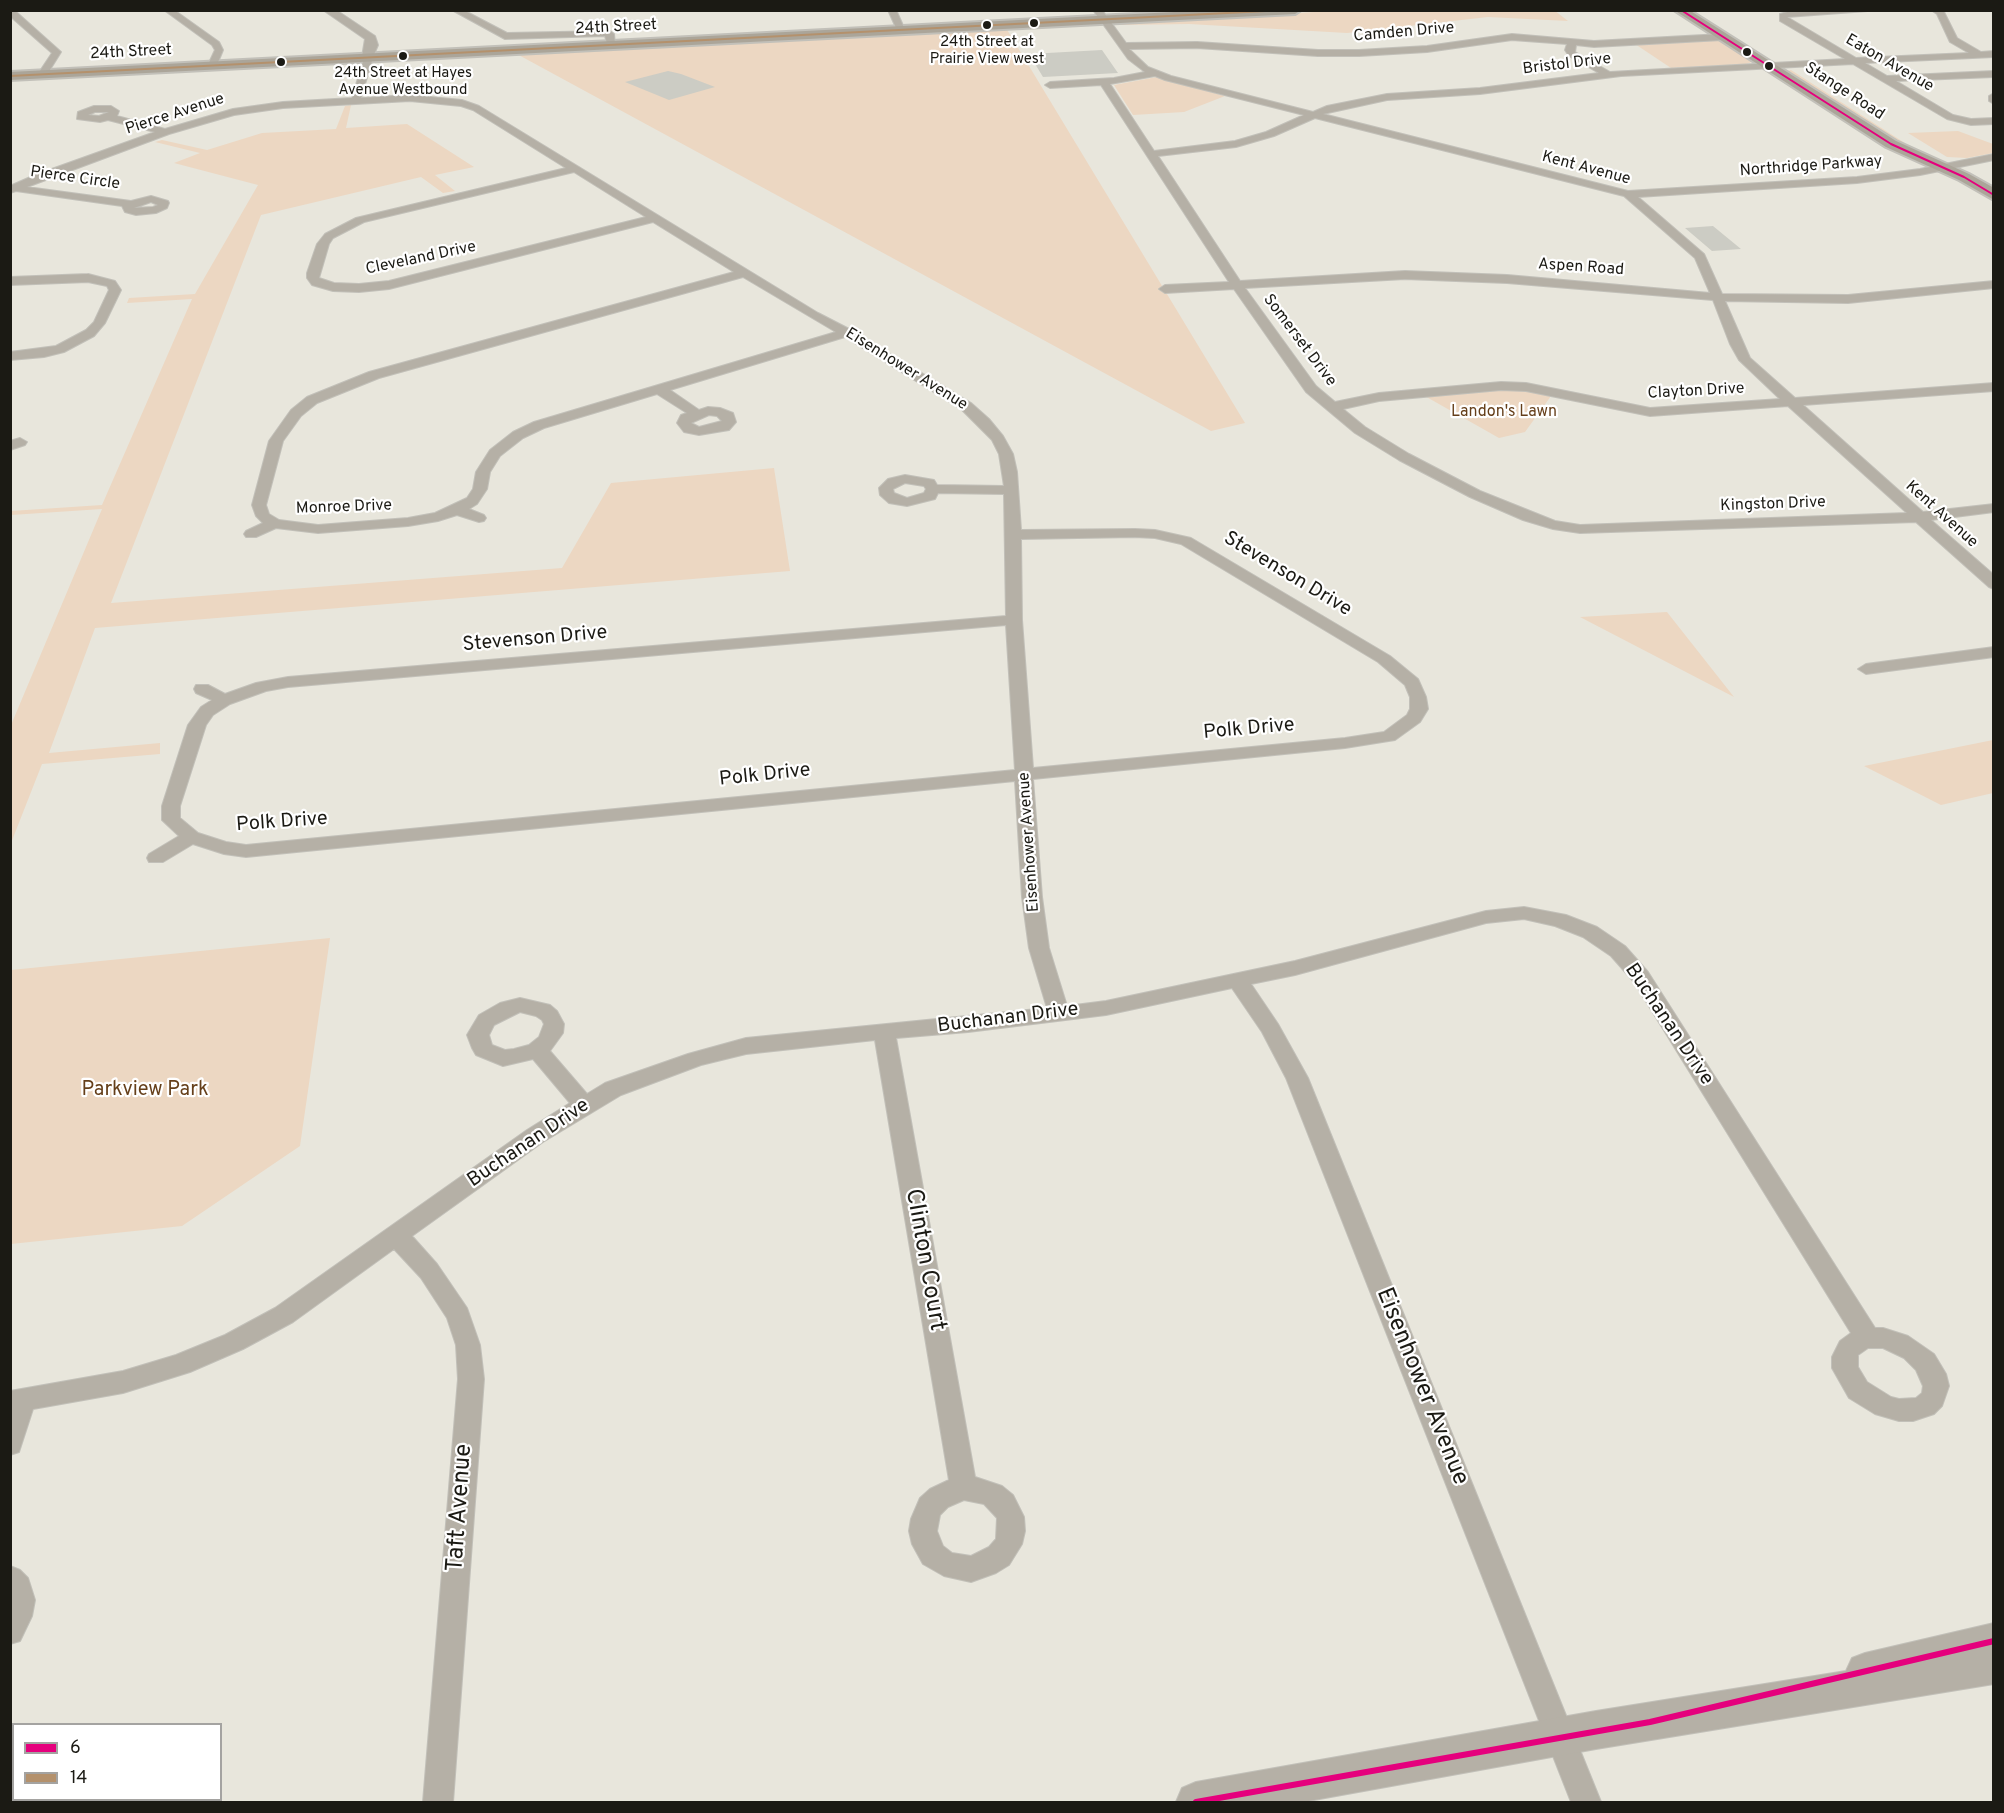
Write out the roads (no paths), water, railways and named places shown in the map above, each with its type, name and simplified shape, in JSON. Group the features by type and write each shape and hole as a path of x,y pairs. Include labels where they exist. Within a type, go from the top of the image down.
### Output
{"main road":[{"name":"24th Street","path":"10,76 901,30 1100,15 1295,10"},
{"name":"Stange Road","path":"1680,10 1891,144 1964,177 1994,195"},
{"name":"Stange Road","path":"1697,10 1912,143 1958,164 1989,174"}],"street":[{"path":"10,10 57,52 43,74"},
{"path":"168,10 216,44 219,50 213,65"},
{"path":"328,10 371,38 372,45 356,100"},
{"path":"456,10 505,36 605,33 610,34 611,45"},
{"path":"892,10 901,30"},
{"name":"Eaton Avenue","path":"1877,10 1791,14 1783,16 1783,19 1950,117 1971,122 1994,121"},
{"path":"1935,10 1940,12 1953,40 1978,54"},
{"name":"Kent Avenue","path":"1100,15 1138,64 1156,73 1312,116 1628,194 1700,256 1736,344 1745,360 1994,585"},
{"name":"Camden Drive","path":"1125,46 1197,45 1318,53 1359,53 1427,49 1512,37 1594,44 1722,37"},
{"path":"1572,43 1569,51 1572,54 1607,74"},
{"name":"Bristol Drive","path":"1153,154 1236,144 1270,134 1327,109 1364,100 1480,91 1607,74 1994,54"},
{"path":"1050,85 1104,82 1156,73"},
{"path":"1886,79 1994,74"},
{"name":"Somerset Drive","path":"1104,82 1237,285 1311,389 1360,430 1404,457 1475,494 1553,525"},
{"path":"1994,96 1994,101"},
{"name":"Eisenhower Avenue","path":"356,100 410,98 462,103 476,108 966,406 998,439 1006,454 1011,490 1014,535 1014,620 1032,897 1039,948 1059,1014"},
{"name":"Pierce Avenue","path":"12,189 214,116 255,108 356,100"},
{"path":"109,117 165,132"},
{"name":"Northridge Parkway","path":"1628,194 1857,180 1994,157"},
{"path":"333,287 316,282 312,273 323,244 329,236 347,225 382,213 575,169"},
{"name":"Pierce Circle","path":"12,189 131,204"},
{"name":"Cleveland Drive","path":"333,287 359,288 389,285 655,218"},
{"name":"Monroe Drive","path":"744,273 374,375 312,400 296,413 276,441 259,506 263,516 274,523 291,527 329,528 408,522 438,517 457,510 471,501 480,489 483,472 495,453 518,435 539,425 847,333"},
{"path":"101,281 114,274"},
{"name":"Aspen Road","path":"1165,289 1405,275 1524,280 1718,297 1848,299 1994,284"},
{"path":"10,281 68,277 101,281 111,284 115,290 99,323 90,333 64,351 10,356"},
{"path":"319,297 333,287"},
{"name":"Clayton Drive","path":"1331,407 1379,397 1501,386 1526,387 1650,412 1994,387"},
{"path":"659,389 695,413"},
{"path":"288,398 312,400"},
{"path":"933,489 1011,490"},
{"name":"Kingston Drive","path":"1553,525 1580,530 1612,530 1919,517 1994,508"},
{"path":"457,510 479,518"},
{"path":"251,534 274,523"},
{"name":"Stevenson Drive","path":"1014,535 1135,533 1155,534 1186,541 1384,659 1412,683 1418,697 1419,710 1405,726 1389,736 1345,743"},
{"name":"Stevenson Drive","path":"191,837 171,820 171,806 190,738 207,711 224,700 262,687 288,682 1014,620"},
{"path":"1866,669 1994,652"},
{"path":"202,689 224,700"},
{"name":"Polk Drive","path":"191,837 224,848 246,851 1345,743"},
{"path":"156,858 191,837"},
{"name":"Buchanan Drive","path":"16,1401 123,1382 181,1364 234,1342 285,1315 535,1136 584,1105 613,1089 696,1059 746,1046 797,1039 885,1033 1130,1004 1238,981 1486,917 1524,913 1560,920 1590,932 1618,951 1641,977 1868,1338"},
{"name":"Eisenhower Avenue","path":"1238,981 1271,1029 1297,1078 1586,1803"},
{"name":"Clinton Court","path":"885,1033 964,1488"},
{"path":"537,1050 584,1105"},
{"name":"Taft Avenue","path":"397,1236 429,1271 458,1315 468,1345 471,1379 438,1803"},
{"path":"10,1444 16,1401"},
{"path":"10,1579 18,1587 21,1600 18,1616 10,1631"},
{"path":"1650,1722 1994,1641"},
{"path":"1196,1803 1560,1737 1994,1666"}],"place":[{"name":"24th Street at Prairie View west","path":"987,25"},
{"name":"24th Street at Hayes Avenue Westbound","path":"403,56"}],"park label":[{"name":"Landon's Lawn","path":"1504,413"},
{"name":"Parkview Park","path":"145,1091"}]}
